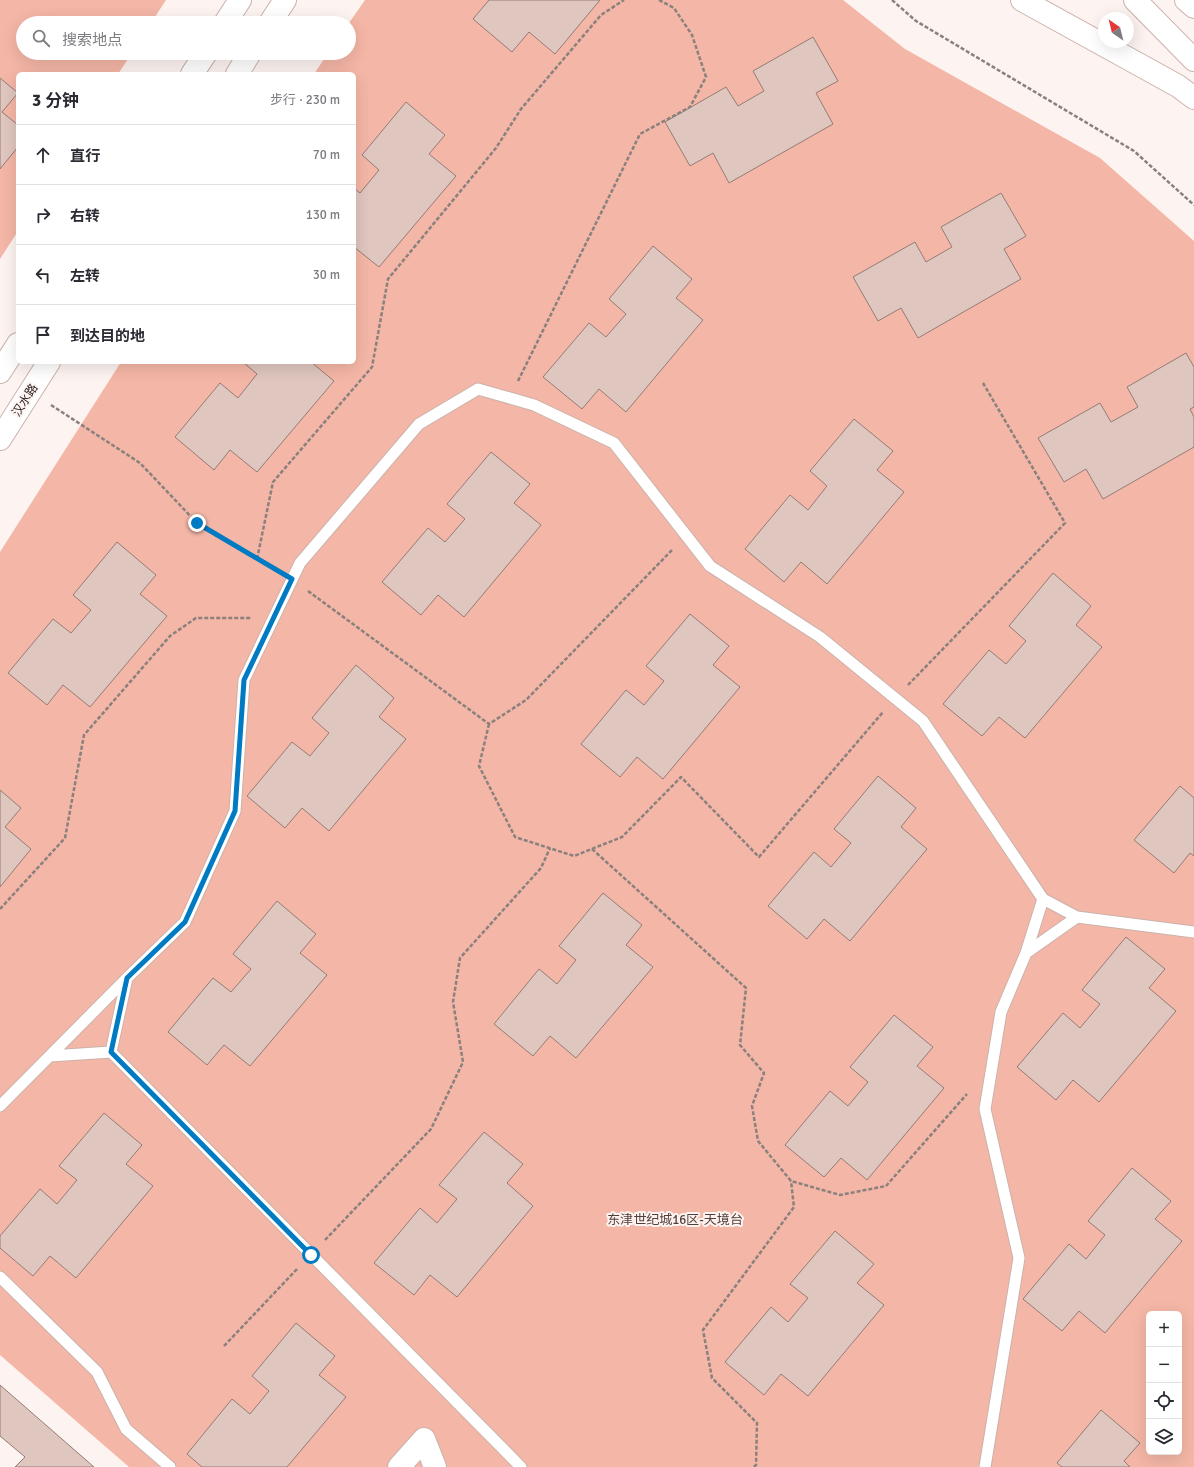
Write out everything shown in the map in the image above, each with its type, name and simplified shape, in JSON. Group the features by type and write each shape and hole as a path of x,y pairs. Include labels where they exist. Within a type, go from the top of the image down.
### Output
{"main road":[{"path":"230,16 240,0"},
{"path":"275,16 285,0"},
{"path":"1022,0 1178,86 1194,98"},
{"path":"1135,0 1194,60"},
{"path":"1186,0 1194,6"},
{"path":"193,72 201,60"},
{"path":"238,72 246,60"},
{"path":"0,372 16,347"},
{"name":"汉水路","path":"0,439 48,364"},
{"path":"399,1467 424,1439 435,1467"}],"lane":[{"path":"0,1106 185,922 235,811 244,680 300,563 420,424 478,389 534,405 614,443 710,566 820,637 923,722 1043,899 1077,917 1194,932"},
{"path":"985,1467 1018,1258 985,1109 1001,1012 1026,953 1043,899"},
{"path":"1026,953 1077,917"},
{"path":"111,1052 127,978"},
{"path":"50,1056 111,1052 521,1467"},
{"path":"0,1277 97,1372 126,1429 170,1467"}],"path":[{"path":"257,559 273,482 372,367 388,279 496,148 521,109 601,15 624,0"},
{"path":"510,398 640,134 690,107 706,77 692,35 674,8 659,0"},
{"path":"892,0 916,21 1134,151 1194,206"},
{"path":"686,536 526,700 489,724 479,766 515,837 574,856 622,837 681,777 759,857 895,698 1065,523 983,383"},
{"path":"30,392 140,463 197,523 292,579 489,724"},
{"path":"0,909 65,838 84,735 170,636 196,618 273,618"},
{"path":"224,1346 430,1129 463,1062 453,1002 460,958 541,868 550,848"},
{"path":"592,849 746,988 740,1045 764,1073 752,1106 758,1141 791,1181 794,1207 703,1330 712,1378 757,1423 756,1465 754,1467"},
{"path":"791,1181 840,1195 886,1186 966,1096 990,1077"}],"shaded area":[{"path":"0,0 166,0 156,16 16,16 16,60 127,60 119,72 16,72 16,234 0,259"},
{"path":"365,0 843,0 905,49 1100,158 1194,241 1194,1467 129,1467 0,1355 0,552 120,364 356,364 356,72 315,72 323,60 356,60 356,16 354,16"}],"building":[{"path":"489,0 600,0 555,54 529,32 512,52 473,19"},
{"path":"813,37 838,81 816,93 833,124 729,183 713,153 690,166 665,122 726,87 738,106 764,91 753,71"},
{"path":"0,78 16,91 16,95 2,112 16,123 16,149 0,169"},
{"path":"406,102 445,135 429,154 456,176 379,267 356,249 356,190 360,193 379,170 362,155"},
{"path":"1001,193 1026,236 1004,249 1021,279 918,338 901,308 878,321 853,277 915,242 926,262 952,247 941,227"},
{"path":"653,246 692,279 676,298 703,320 626,412 599,389 582,409 543,377 589,323 606,337 626,314 609,299"},
{"path":"1186,353 1194,367 1194,407 1190,409 1194,417 1194,447 1103,499 1086,469 1064,482 1038,438 1100,403 1111,422 1138,407 1127,387"},
{"path":"245,364 313,364 334,381 257,472 230,450 214,470 175,437 220,383 238,398 257,374"},
{"path":"854,419 893,451 877,470 904,492 827,584 801,562 784,582 745,549 790,495 808,510 827,486 810,471"},
{"path":"491,452 530,484 514,503 541,525 464,617 438,595 421,615 382,582 428,528 445,542 465,519 447,504"},
{"path":"117,542 156,575 140,594 167,616 90,707 63,685 47,705 8,673 53,619 71,633 91,610 73,595"},
{"path":"1053,573 1091,606 1076,625 1102,647 1025,738 999,717 982,736 943,704 989,650 1006,664 1026,641 1009,626"},
{"path":"690,614 729,646 713,665 740,687 663,779 637,757 620,777 581,744 626,690 644,705 664,681 646,666"},
{"path":"356,665 394,698 379,717 406,739 329,831 302,808 285,828 247,796 292,742 310,756 329,733 312,718"},
{"path":"878,776 916,808 901,827 927,849 850,941 824,919 807,939 768,906 814,852 831,867 851,843 834,829"},
{"path":"1180,786 1194,798 1194,856 1190,853 1174,873 1134,840"},
{"path":"0,790 21,808 5,827 31,849 0,887"},
{"path":"603,893 642,925 626,945 653,967 576,1058 550,1036 533,1056 494,1024 539,969 557,984 576,960 559,946"},
{"path":"277,901 316,934 300,953 327,975 250,1066 224,1045 207,1065 168,1032 213,978 231,992 251,969 233,954"},
{"path":"1126,937 1165,969 1149,988 1176,1011 1099,1102 1073,1080 1056,1100 1017,1067 1063,1013 1080,1028 1100,1004 1082,990"},
{"path":"894,1015 933,1047 917,1066 944,1088 867,1180 841,1158 824,1177 785,1145 830,1091 848,1106 868,1082 850,1067"},
{"path":"104,1113 142,1145 126,1164 153,1186 76,1278 50,1256 33,1276 0,1248 0,1236 40,1189 57,1204 77,1180 59,1166"},
{"path":"484,1132 523,1164 507,1183 533,1206 457,1297 430,1275 414,1295 374,1263 420,1208 437,1223 457,1199 439,1185"},
{"path":"1132,1168 1171,1201 1155,1219 1182,1241 1105,1333 1079,1311 1062,1331 1023,1299 1069,1244 1086,1259 1105,1235 1088,1221"},
{"path":"835,1231 874,1264 857,1283 884,1305 808,1396 781,1374 764,1395 725,1362 771,1307 788,1322 808,1298 790,1284"},
{"path":"296,1323 335,1356 319,1375 346,1397 287,1467 202,1467 187,1454 232,1399 250,1414 269,1391 252,1376"},
{"path":"0,1385 94,1467 15,1467 25,1457 0,1436"},
{"path":"1101,1410 1140,1443 1124,1461 1130,1467 1062,1467 1057,1463"}],"district":[{"name":"东津世纪城16区-天境台","path":"675,1219"}],"route":[{"path":"197,523 292,579 244,680 235,811 185,922 127,978 111,1052 311,1255"}]}
